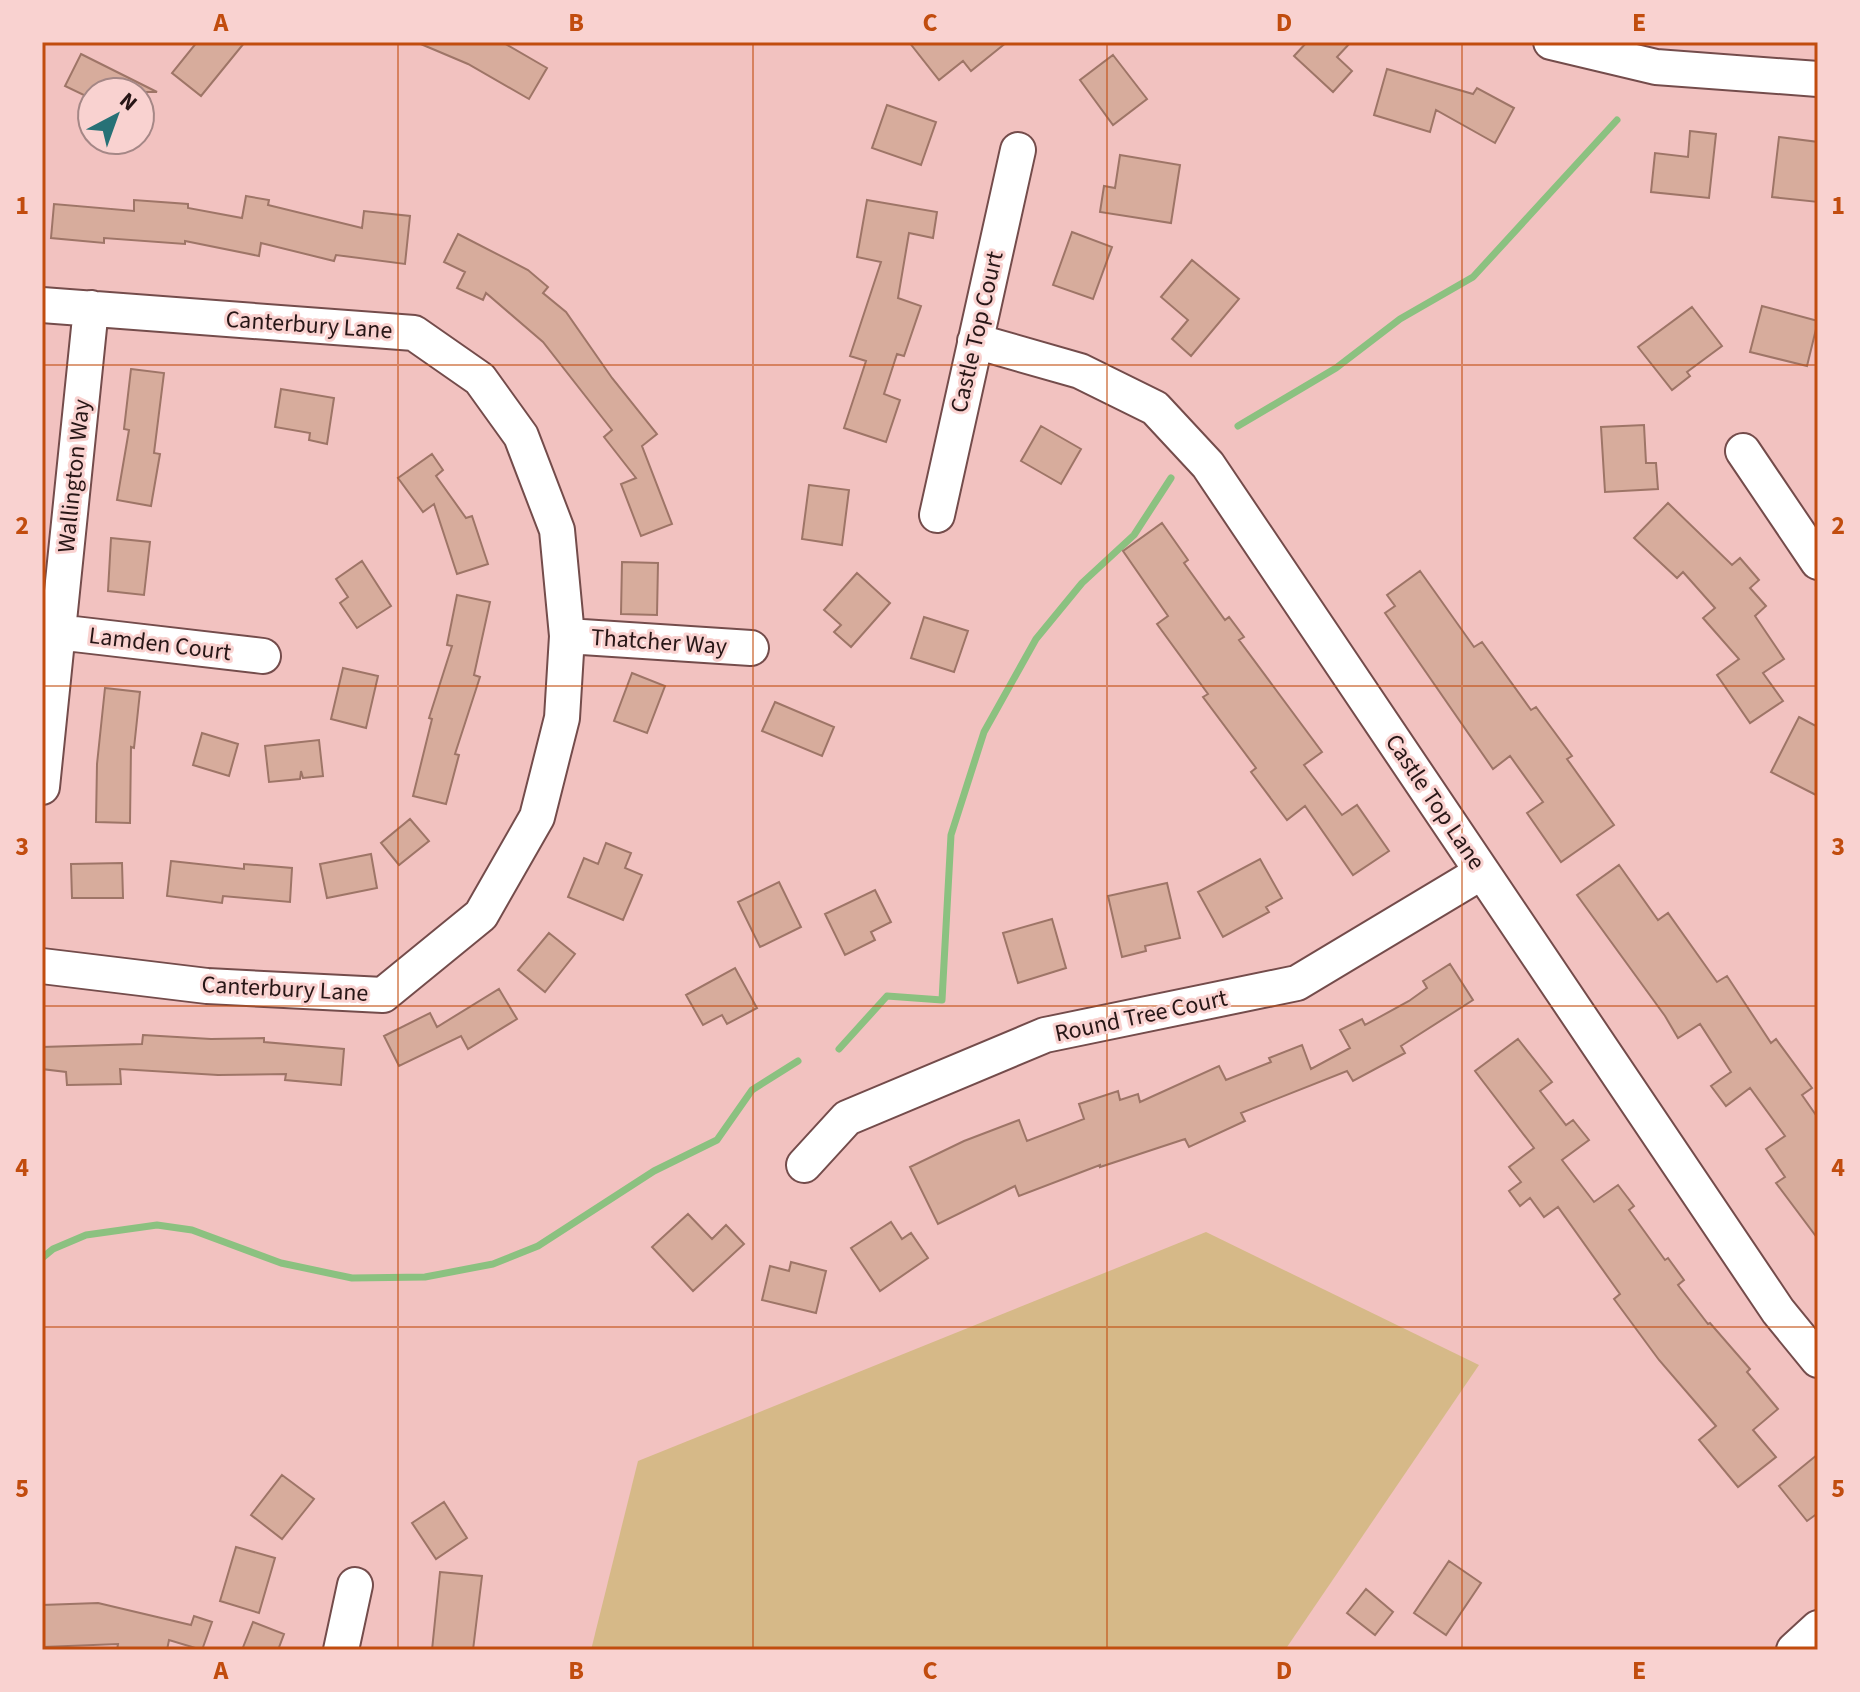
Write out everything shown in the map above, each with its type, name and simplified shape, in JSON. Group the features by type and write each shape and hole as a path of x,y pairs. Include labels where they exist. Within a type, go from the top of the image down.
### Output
{"street":[{"path":"1551,42 1656,67 1818,79"},
{"name":"Castle Top Court","path":"937,515 1018,150"},
{"name":"Canterbury Lane","path":"42,305 414,333 480,379 521,436 557,530 567,636 562,718 537,817 481,915 383,995 207,986 42,966"},
{"name":"Wallington Way","path":"42,787 91,308"},
{"name":"Castle Top Lane","path":"975,341 1080,371 1155,408 1208,465 1778,1311 1818,1360"},
{"path":"1743,451 1818,562"},
{"name":"Lamden Court","path":"57,632 263,656"},
{"name":"Thatcher Way","path":"567,636 751,648"},
{"name":"Round Tree Court","path":"804,1165 847,1118 1045,1035 1297,983 1482,872"},
{"path":"341,1650 355,1585"},
{"path":"1794,1650 1818,1628"}],"shaded area":[{"path":"1206,1232 1479,1365 1285,1650 591,1650 638,1461"}],"building":[{"path":"197,42 245,42 201,96 172,73"},
{"path":"416,42 502,42 547,68 529,99 468,64"},
{"path":"909,42 1007,42 971,71 963,61 939,80"},
{"path":"1307,42 1351,42 1337,57 1352,71 1333,92 1294,56"},
{"path":"81,54 125,76 76,76 76,91 65,86"},
{"path":"1113,55 1147,99 1113,125 1080,80"},
{"path":"1387,69 1473,94 1477,88 1514,108 1495,143 1436,110 1430,132 1374,115"},
{"path":"887,105 936,122 921,165 872,148"},
{"path":"1690,131 1716,134 1709,198 1651,192 1655,153 1688,157"},
{"path":"1779,137 1818,142 1818,202 1772,197"},
{"path":"1120,155 1180,165 1171,223 1100,212 1104,186 1115,188"},
{"path":"246,196 269,200 268,205 362,228 364,211 410,216 405,264 336,255 334,261 261,243 259,256 185,241 185,244 104,238 104,243 51,238 54,204 134,211 134,200 188,204 188,208 242,218"},
{"path":"867,200 937,212 933,238 909,233 898,298 921,306 904,356 897,354 884,394 900,400 886,442 844,428 866,361 850,356 881,262 857,257"},
{"path":"1072,232 1112,247 1093,299 1053,285"},
{"path":"458,234 528,270 548,287 543,293 566,312 612,378 657,434 642,446 672,524 641,536 621,484 636,478 604,437 612,430 543,342 486,293 483,300 457,288 465,272 444,262"},
{"path":"1192,260 1239,299 1191,356 1172,339 1188,320 1161,297"},
{"path":"1762,306 1818,321 1807,366 1750,352"},
{"path":"1692,307 1722,346 1687,372 1690,376 1672,390 1638,347"},
{"path":"131,369 164,373 154,453 160,454 151,506 117,500 129,430 124,429"},
{"path":"281,389 334,398 327,444 309,440 310,433 275,427"},
{"path":"1644,425 1646,463 1656,463 1658,489 1605,492 1601,427"},
{"path":"1041,426 1081,449 1061,484 1021,461"},
{"path":"432,454 443,470 436,476 466,518 472,516 488,564 457,574 434,504 423,512 398,478"},
{"path":"809,485 849,490 842,545 802,539"},
{"path":"1668,503 1732,565 1740,558 1759,580 1750,588 1766,606 1755,616 1784,659 1763,673 1783,701 1750,723 1717,675 1739,659 1703,618 1715,608 1683,572 1677,578 1634,538"},
{"path":"1162,523 1188,560 1184,563 1225,620 1229,617 1244,637 1239,640 1322,752 1304,765 1342,815 1357,805 1389,851 1353,875 1305,806 1287,820 1251,772 1256,768 1203,697 1208,694 1157,624 1168,616 1123,551"},
{"path":"111,538 150,542 144,595 108,591"},
{"path":"362,561 391,606 357,628 340,603 348,597 336,579"},
{"path":"622,562 658,563 657,615 621,614"},
{"path":"1420,571 1474,647 1482,642 1531,710 1536,707 1572,756 1567,759 1614,825 1561,862 1527,813 1543,802 1510,756 1493,769 1385,613 1395,606 1387,595"},
{"path":"857,573 890,603 851,647 834,632 841,625 824,610"},
{"path":"457,595 490,602 474,675 480,677 455,754 459,755 446,804 413,796 432,719 429,718 452,646 447,645"},
{"path":"924,617 968,631 954,672 911,658"},
{"path":"343,668 378,676 366,728 331,719"},
{"path":"632,673 665,686 647,733 614,721"},
{"path":"105,688 140,692 134,748 131,747 130,823 96,822 97,764"},
{"path":"775,702 834,727 822,756 762,731"},
{"path":"1799,717 1818,727 1818,796 1771,772"},
{"path":"202,733 238,744 229,776 193,765"},
{"path":"319,740 323,776 303,778 301,771 300,779 269,782 265,746"},
{"path":"410,819 429,841 399,865 381,843"},
{"path":"606,843 631,853 625,868 642,875 623,920 568,897 584,858 598,864"},
{"path":"371,854 377,888 327,898 320,864"},
{"path":"1260,859 1282,898 1266,907 1269,912 1223,937 1198,892"},
{"path":"171,861 244,869 244,864 292,868 290,902 223,896 222,903 167,896"},
{"path":"122,863 123,898 72,898 71,864"},
{"path":"1619,865 1658,920 1668,913 1717,982 1727,976 1771,1043 1776,1039 1812,1088 1802,1095 1818,1118 1818,1239 1776,1183 1785,1177 1766,1149 1785,1136 1750,1088 1726,1106 1711,1086 1731,1072 1700,1024 1678,1038 1577,895"},
{"path":"779,882 801,927 760,947 738,902"},
{"path":"1167,883 1180,938 1145,946 1146,951 1122,957 1108,896"},
{"path":"875,890 891,922 871,932 875,940 845,955 825,914"},
{"path":"1052,919 1066,968 1018,983 1003,933"},
{"path":"549,933 575,954 545,992 518,970"},
{"path":"1450,964 1473,1000 1401,1046 1405,1053 1353,1081 1347,1071 1241,1113 1245,1121 1189,1147 1185,1139 1100,1165 1019,1196 1015,1186 938,1224 910,1167 964,1141 1019,1120 1027,1141 1084,1119 1079,1104 1118,1091 1120,1100 1138,1094 1140,1102 1219,1066 1226,1080 1271,1062 1269,1058 1302,1045 1311,1069 1350,1048 1340,1030 1362,1019 1365,1025 1409,1001 1427,988 1423,981"},
{"path":"735,968 757,1008 727,1024 722,1015 703,1025 686,995"},
{"path":"499,989 517,1019 468,1049 461,1036 399,1066 384,1036 430,1013 437,1027"},
{"path":"143,1035 264,1038 264,1042 344,1049 341,1085 285,1080 286,1074 218,1075 120,1069 121,1084 67,1085 66,1072 42,1069 42,1047 142,1044"},
{"path":"1518,1039 1552,1082 1540,1091 1566,1125 1573,1120 1589,1140 1562,1160 1594,1202 1618,1185 1634,1206 1629,1210 1665,1260 1668,1258 1684,1280 1678,1285 1708,1324 1750,1369 1747,1372 1778,1409 1753,1430 1776,1457 1738,1487 1699,1440 1716,1426 1659,1360 1614,1299 1620,1294 1558,1207 1544,1217 1530,1198 1520,1206 1509,1191 1521,1182 1509,1167 1534,1148 1475,1071"},
{"path":"688,1214 712,1239 726,1225 744,1244 693,1291 652,1247"},
{"path":"891,1222 902,1239 911,1233 928,1258 880,1291 851,1248"},
{"path":"791,1262 826,1271 816,1313 762,1300 770,1266 789,1271"},
{"path":"1818,1454 1818,1513 1807,1521 1779,1486"},
{"path":"282,1475 314,1499 282,1539 251,1515"},
{"path":"444,1502 467,1538 436,1559 412,1523"},
{"path":"236,1547 275,1558 259,1613 220,1601"},
{"path":"1449,1561 1481,1583 1446,1635 1414,1613"},
{"path":"440,1572 482,1576 473,1650 432,1650"},
{"path":"1366,1589 1393,1612 1375,1635 1347,1613"},
{"path":"98,1603 191,1625 194,1616 212,1622 202,1650 169,1640 167,1650 117,1650 118,1644 43,1647 42,1605"},
{"path":"253,1622 284,1634 278,1650 242,1650"}],"waterway":[{"path":"1238,426 1336,368 1400,319 1473,277 1617,120"},
{"path":"839,1049 887,996 942,1000 951,835 984,732 1036,639 1082,583 1134,535 1171,478"},
{"path":"42,1258 53,1249 86,1235 157,1225 192,1230 281,1263 352,1278 425,1277 493,1264 538,1246 654,1171 717,1140 752,1090 798,1061"}]}
